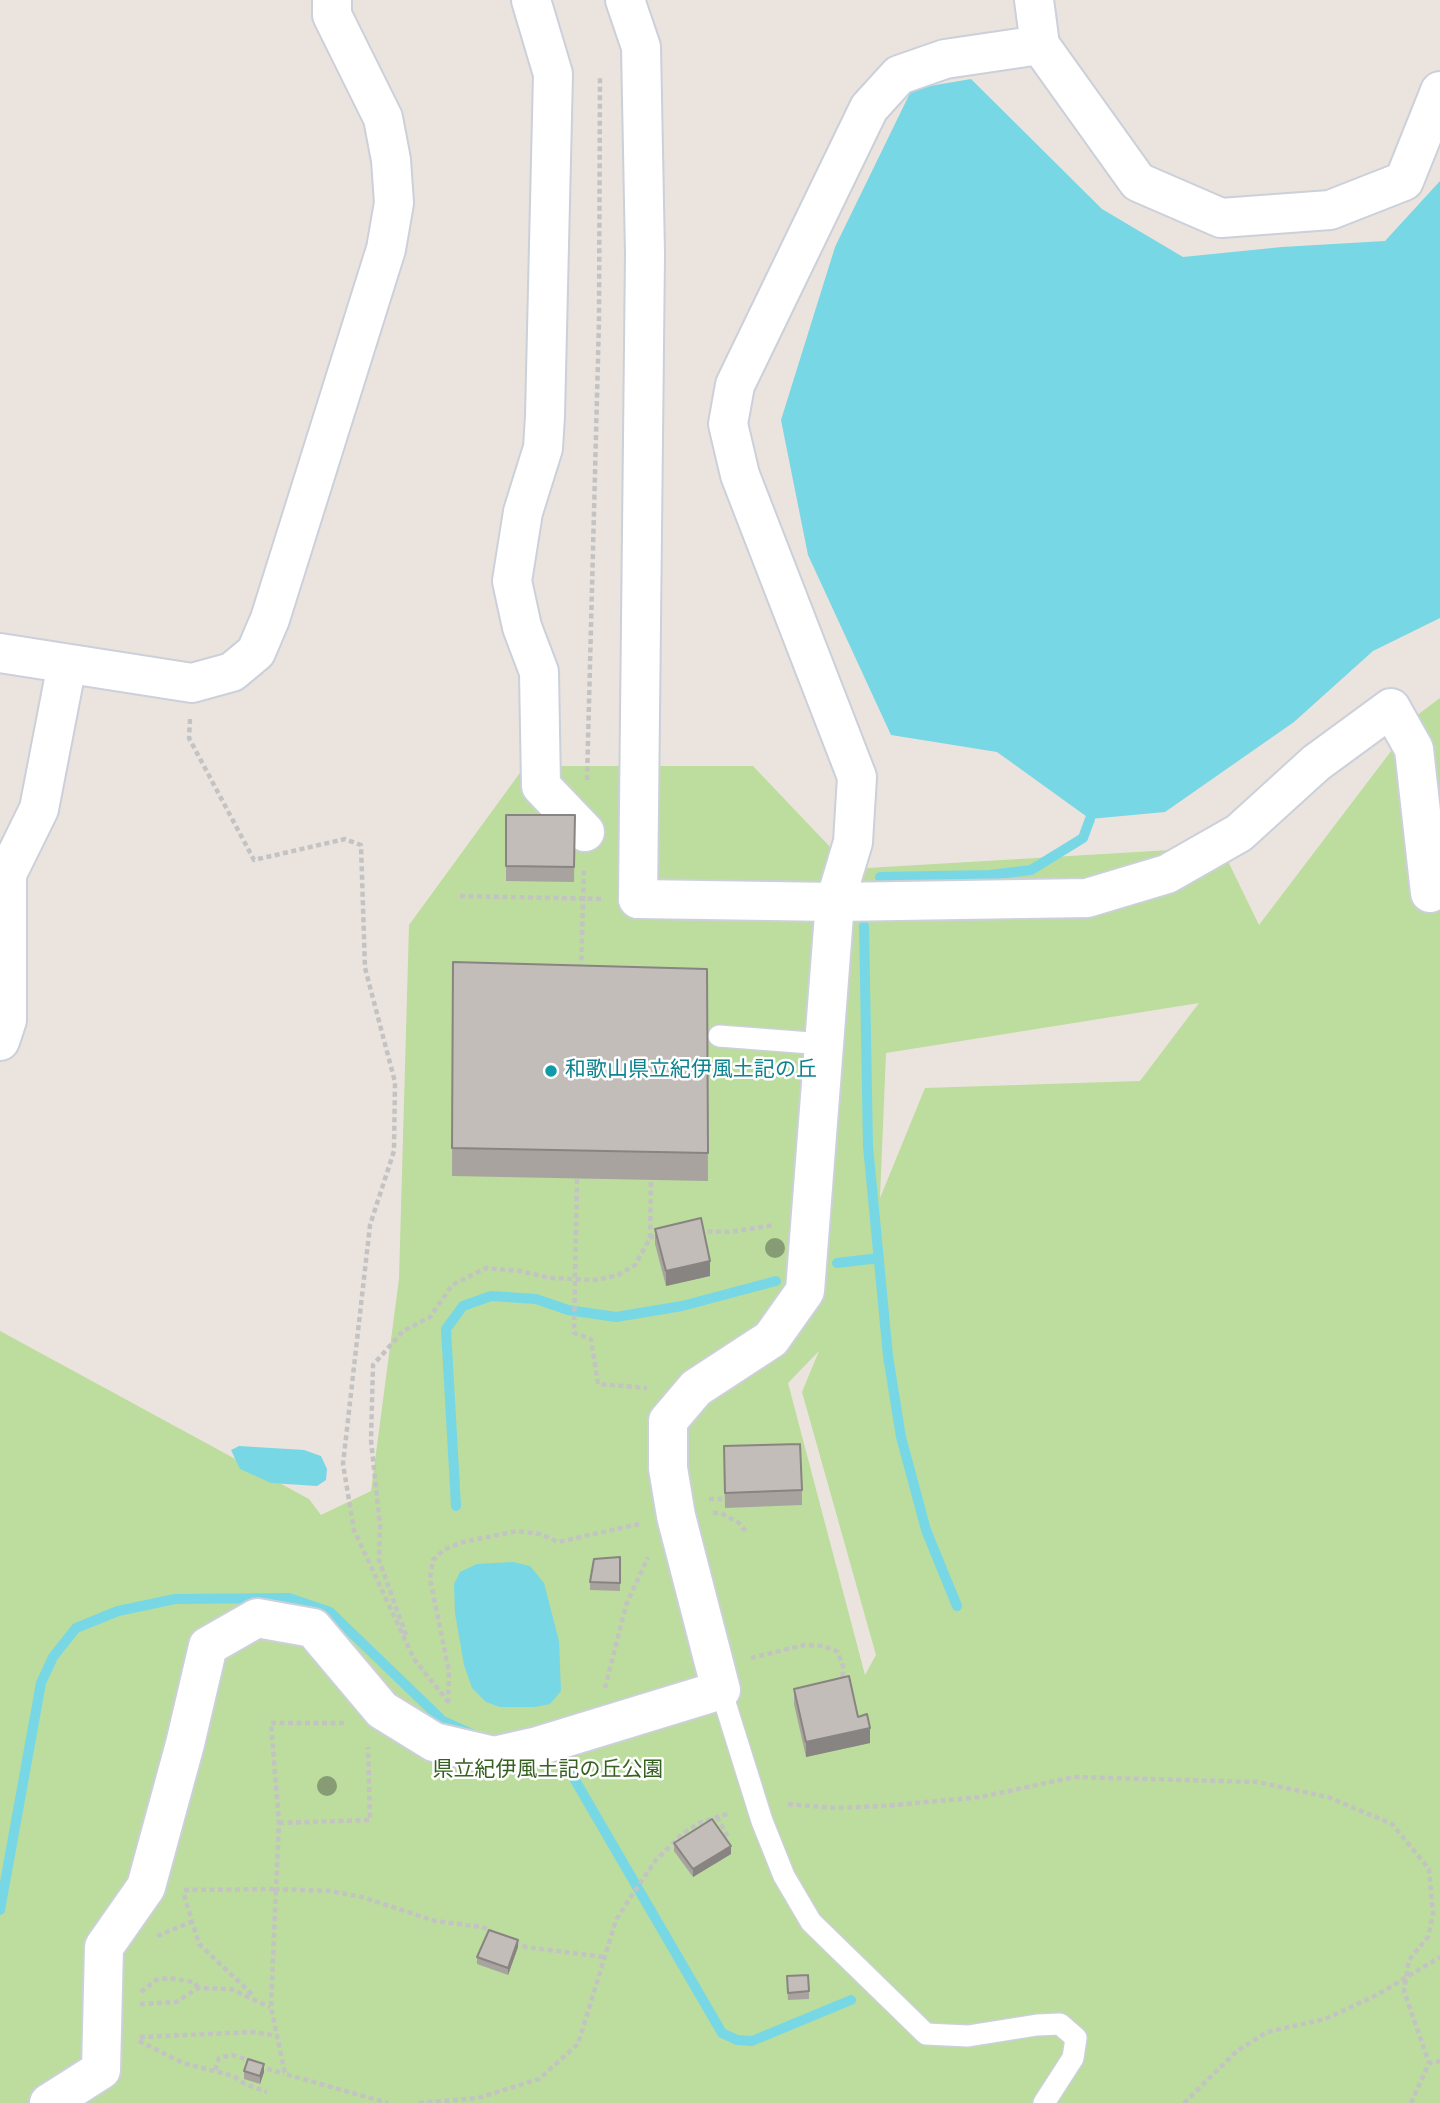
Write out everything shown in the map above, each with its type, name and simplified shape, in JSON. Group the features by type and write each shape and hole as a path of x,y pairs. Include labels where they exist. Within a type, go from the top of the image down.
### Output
{"street":[{"path":"0,653 192,683 232,672 256,652 270,619 386,248 394,203 391,160 383,118 332,15 332,0"},
{"path":"531,0 553,74 545,416 543,448 523,512 512,581 522,627 539,672 541,786 585,832"},
{"path":"625,0 641,47 645,240 638,900 835,902 1087,898 1167,874 1239,833 1316,763 1391,708 1414,749 1430,893 1440,886"},
{"path":"1034,0 1040,45 1138,182 1221,218 1330,210 1404,181 1440,92"},
{"path":"49,2103 100,2070 104,1947 146,1887 185,1744 208,1646 257,1618 313,1628 382,1710 434,1742 494,1756 590,1730 719,1681 670,1517 668,1421 696,1388 771,1339 805,1291 835,902 853,842 857,777 740,475 728,424 734,385 869,108 899,75 944,59 1040,45"},
{"path":"0,1041 7,1020 7,874 39,809 66,664"}],"lane":[{"path":"719,1036 824,1044"},
{"path":"719,1681 756,1801 784,1876 811,1922 926,2034 968,2036 1060,2024 1076,2038 1073,2059 1044,2103"}],"path":[{"path":"581,980 599,320 600,76"},
{"path":"192,683 189,738 254,860 345,839 361,845 365,968 395,1082 394,1151 370,1225 343,1464 354,1530 414,1658 449,1704 460,1709"},
{"path":"460,896 638,900"},
{"path":"577,1179 574,1333 592,1339 598,1384 640,1389 696,1388"},
{"path":"414,1658 379,1560 380,1526 371,1440 373,1365 403,1331 430,1317 452,1285 486,1268 597,1280 618,1275 635,1265 652,1230 651,1180"},
{"path":"695,1231 758,1229 797,1217 812,1207"},
{"path":"650,1238 663,1232"},
{"path":"449,1704 449,1671 430,1578 433,1560 445,1549 517,1531 540,1534 558,1542 670,1517 721,1513 739,1523 747,1533"},
{"path":"590,1730 605,1701 606,1681 626,1605 670,1517"},
{"path":"719,1681 768,1652 803,1645 824,1646 838,1652 843,1667 841,1693"},
{"path":"285,2074 271,2007 279,1823 271,1723 354,1723"},
{"path":"279,1823 370,1820 368,1737"},
{"path":"419,2103 478,2098 539,2079 578,2044 616,1920 646,1876 682,1834 717,1817 748,1809 756,1801 835,1808 884,1806 981,1797 1074,1777 1257,1782 1328,1797 1392,1824 1429,1869 1433,1914 1428,1937 1409,1959 1404,1977 1404,1991 1429,2063 1411,2103"},
{"path":"717,1817 728,1838 722,1841"},
{"path":"146,1887 155,1891 330,1891 362,1897 435,1921 482,1927 499,1935"},
{"path":"184,1890 191,1922 200,1944 258,1999 271,2007"},
{"path":"154,1937 191,1922"},
{"path":"507,1939 526,1947 604,1956"},
{"path":"1184,2103 1237,2050 1267,2032 1325,2019 1377,1995 1440,1958"},
{"path":"198,1988 194,1982 156,1980 146,1986 132,2004 176,2002 198,1988 231,1989 258,1999"},
{"path":"267,2092 215,2070 183,2063 132,2038 254,2032 277,2036"},
{"path":"215,2070 219,2058 232,2055 246,2057 255,2064 285,2074 388,2103"},
{"path":"1429,2063 1440,2062"}],"green space":[{"name":"県立紀伊風土記の丘公園","path":"1440,698 1440,2103 0,2103 0,1331 309,1499 321,1515 371,1491 399,1279 409,925 525,766 753,766 851,869 1221,847 1259,925 1420,713","holes":["1199,1003 1140,1081 925,1088 880,1198 886,1053","819,1351 802,1392 876,1655 865,1675 788,1383"]}],"water":[{"path":"971,79 1102,209 1183,257 1282,247 1385,241 1440,181 1440,618 1373,651 1294,722 1165,812 1090,819 997,752 891,735 808,555 781,420 835,247 912,89"},
{"path":"239,1446 304,1450 321,1456 327,1469 326,1480 317,1486 271,1483 240,1469 231,1450"},
{"path":"513,1562 530,1566 544,1583 559,1641 561,1691 550,1704 500,1707 486,1702 472,1688 464,1665 455,1613 454,1584 460,1572 477,1564"}],"building":[{"path":"506,815 575,815 574,867 506,866"},
{"path":"453,962 707,969 708,1153 452,1148"},
{"path":"701,1218 710,1261 666,1271 655,1229"},
{"path":"800,1444 802,1490 725,1493 724,1446"},
{"path":"620,1557 620,1583 590,1582 594,1559"},
{"path":"849,1676 858,1717 867,1714 870,1728 806,1742 794,1689"},
{"path":"712,1819 731,1846 693,1869 674,1843"},
{"path":"489,1930 518,1940 508,1968 477,1957"},
{"path":"808,1975 809,1991 788,1993 787,1976"},
{"path":"248,2059 264,2064 260,2076 244,2071"}],"waterway":[{"path":"880,877 990,875 1031,870 1083,838 1090,819"},
{"path":"864,926 868,1146 888,1356 901,1437 926,1530 957,1606"},
{"path":"837,1263 879,1258"},
{"path":"456,1506 446,1329 463,1306 491,1296 536,1299 568,1310 616,1317 682,1306 776,1281"},
{"path":"0,1910 41,1683 53,1657 76,1628 118,1611 175,1599 289,1598 330,1612 443,1721 472,1734"},
{"path":"568,1768 722,2033 737,2040 752,2041 851,2000"}],"place":[{"name":"和歌山県立紀伊風土記の丘","path":"551,1071"}]}
